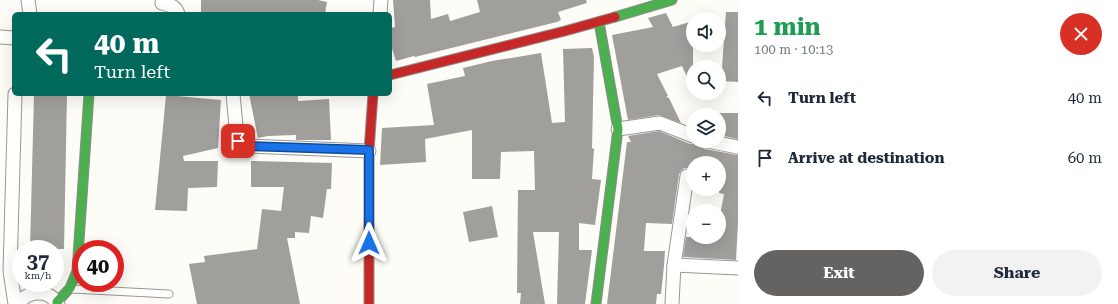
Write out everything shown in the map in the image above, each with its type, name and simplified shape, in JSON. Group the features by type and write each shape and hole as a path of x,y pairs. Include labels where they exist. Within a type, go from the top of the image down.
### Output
{"street":[{"path":"28,0 30,12"},
{"path":"380,12 381,0"},
{"path":"392,74 424,67 599,22 672,0"},
{"path":"161,6 173,7 178,12"},
{"path":"596,304 618,129 599,22"},
{"path":"0,37 12,38"},
{"path":"14,96 10,271 15,304"},
{"path":"18,304 24,297 37,293 45,294 51,297 57,303 71,289 75,281 77,271 89,96"},
{"path":"233,96 237,138 243,145 369,150"},
{"path":"369,304 369,150 373,96"},
{"path":"618,129 660,123 686,133"},
{"path":"726,145 738,147"},
{"path":"672,304 674,265 686,183"},
{"path":"674,265 738,268"}],"lane":[{"path":"71,289 169,294"}],"building":[{"path":"201,0 318,0 327,2 325,12 201,12"},
{"path":"393,0 430,0 431,19 448,14 450,21 480,12 477,0 586,0 587,3 558,12 561,20 557,22 396,61 392,48 392,28 395,27"},
{"path":"726,12 738,12 738,82 726,81 726,60 723,60 723,52 726,52"},
{"path":"666,13 673,27 686,23 686,52 693,52 693,60 686,60 686,75 682,66 657,74 668,96 666,97 669,98 681,123 659,115 628,120 612,35 653,27 648,18"},
{"path":"592,48 594,57 592,148 594,149 592,179 601,180 595,225 579,223 579,250 592,250 585,304 557,304 559,232 533,232 545,304 520,304 521,293 517,293 518,190 535,190 534,151 501,152 500,179 472,179 472,130 425,139 426,162 380,165 382,128 434,125 427,84 465,76 463,68 492,61 541,53 552,123 565,122 563,49"},
{"path":"34,96 67,96 64,249 64,240 30,240"},
{"path":"166,96 221,100 218,148 183,156 184,161 218,161 217,187 188,188 187,211 155,210"},
{"path":"249,96 298,96 298,101 329,99 331,140 296,140 296,135 268,136 258,138"},
{"path":"726,113 738,113 738,139 726,136"},
{"path":"659,131 686,142 686,148 704,148 738,155 738,223 736,260 683,257 686,237 686,244 726,244 726,204 722,204 724,196 726,196 726,156 686,156 686,168 684,168 679,174 672,224 646,223 644,251 665,251 661,294 657,294 656,304 607,304 627,142 631,142 628,136"},
{"path":"251,161 332,163 331,189 327,189 323,218 311,216 309,233 295,232 295,238 287,238 300,304 197,304 189,264 205,262 204,256 257,249 262,209 281,211 284,187 251,187"},
{"path":"492,206 498,237 469,242 463,212"}],"traffic: fast":[{"path":"615,17 672,0"},
{"path":"596,304 618,129 599,22"},
{"path":"57,302 70,288 77,271 89,96"}],"traffic: jam":[{"path":"392,74 615,17"},
{"path":"369,304 369,151 373,96"}],"route":[{"path":"238,141 246,146 369,150 369,243"}]}
